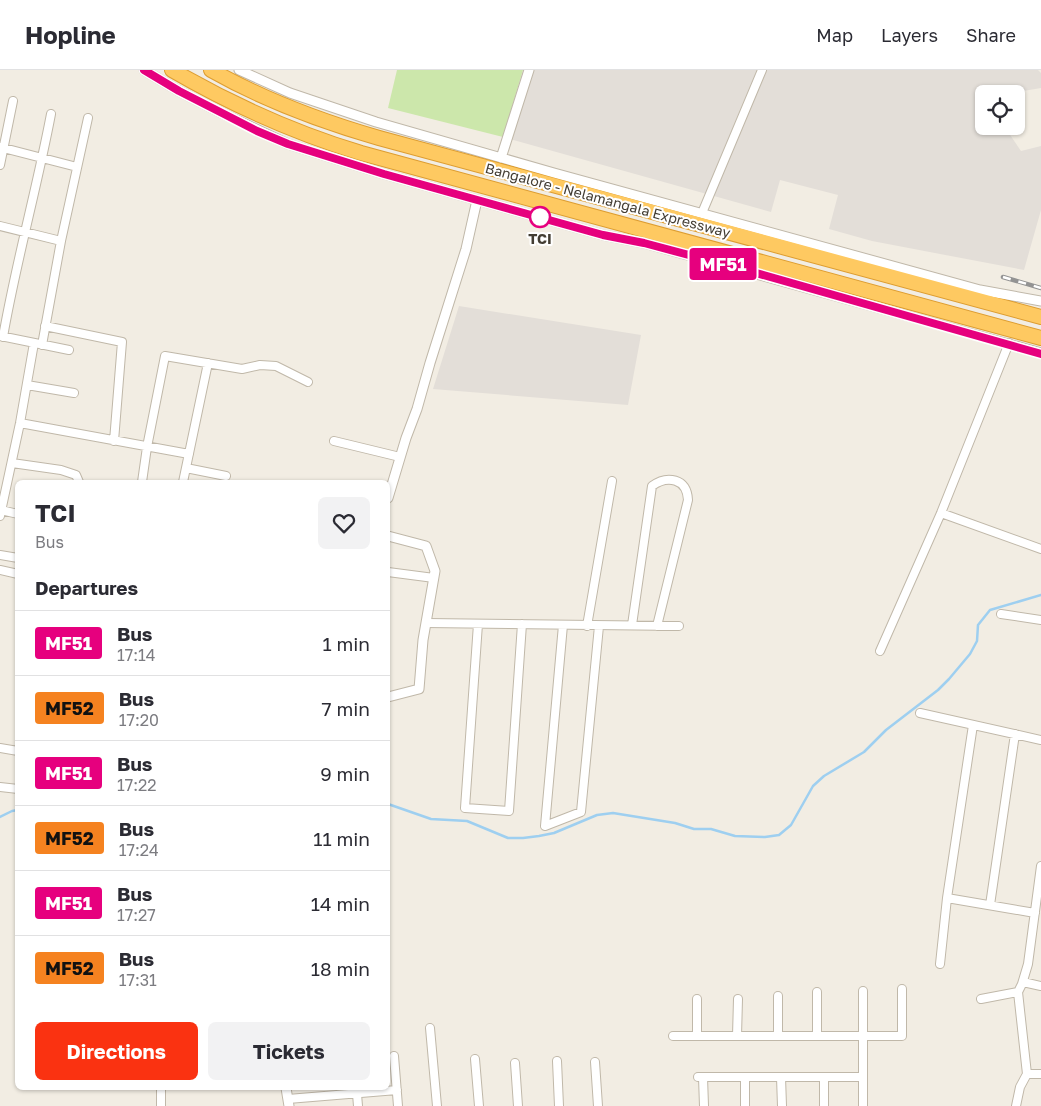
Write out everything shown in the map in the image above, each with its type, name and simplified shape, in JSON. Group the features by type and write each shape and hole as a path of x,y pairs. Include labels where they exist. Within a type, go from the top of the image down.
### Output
{"highway":[{"name":"Bangalore - Nelamangala Expressway","path":"172,70 205,89 268,120 361,153 1041,338"},
{"name":"Bangalore - Nelamangala Expressway","path":"214,72 245,89 294,110 370,136 1041,317"},
{"path":"979,299 1041,308"}],"street":[{"path":"144,70 179,91 257,131 288,144 366,169 603,235 644,243 780,280 1009,343 1041,354"},
{"path":"239,70 290,93 332,108 500,158 980,290 1041,301"},
{"path":"500,158 529,70"},
{"path":"702,213 762,70"},
{"path":"0,165 2,147 13,101"},
{"path":"51,114 43,158 24,232 2,337 69,350"},
{"path":"15,514 1,513 27,385 45,326 61,240 88,118"},
{"path":"2,147 77,167"},
{"path":"390,491 466,249 477,200"},
{"path":"0,226 61,240"},
{"path":"45,326 122,342 114,441"},
{"path":"880,651 941,513 1009,343"},
{"path":"142,480 147,447 166,356 242,370 260,365 276,366 308,382"},
{"path":"183,480 208,363"},
{"path":"27,385 74,393"},
{"path":"20,422 189,454"},
{"path":"334,441 400,457"},
{"path":"12,463 61,470 76,475 77,480"},
{"path":"186,468 226,476"},
{"path":"632,625 652,486 658,482 676,480 683,484 687,491 688,500 657,626"},
{"path":"587,626 612,481"},
{"path":"941,513 1041,549"},
{"path":"390,537 426,546 435,571 426,623 419,689 390,696"},
{"path":"0,555 15,558"},
{"path":"0,570 15,573"},
{"path":"390,572 434,578"},
{"path":"1000,614 1041,620"},
{"path":"426,623 679,626"},
{"path":"478,624 465,808 508,811 522,624"},
{"path":"563,625 545,826 581,812 599,626"},
{"path":"920,714 1041,740"},
{"path":"940,964 947,898 973,724"},
{"path":"990,905 1015,734"},
{"path":"0,748 15,750"},
{"path":"0,787 15,789"},
{"path":"1016,1106 1020,1087 1027,1074 1018,992 1028,964 1041,866"},
{"path":"947,898 1035,913"},
{"path":"1031,939 1041,939"},
{"path":"1023,982 1041,986"},
{"path":"673,1036 902,1036 902,989"},
{"path":"863,991 863,1106"},
{"path":"817,992 817,1036"},
{"path":"981,999 1018,992"},
{"path":"778,996 778,1036"},
{"path":"737,1036 738,999"},
{"path":"697,1000 697,1036"},
{"path":"430,1028 437,1106"},
{"path":"394,1056 398,1106"},
{"path":"475,1059 479,1106"},
{"path":"557,1061 559,1106"},
{"path":"594,1062 598,1106"},
{"path":"515,1063 518,1106"},
{"path":"1027,1074 1041,1074"},
{"path":"704,1106 701,1077 863,1077"},
{"path":"745,1077 745,1106"},
{"path":"781,1077 782,1106"},
{"path":"824,1077 824,1106"},
{"path":"161,1090 161,1106"},
{"path":"286,1090 288,1103 323,1096 397,1090"},
{"path":"357,1094 358,1106"},
{"path":"323,1096 324,1106"}],"shaded area":[{"path":"523,70 1038,70 1041,73 1041,88 1025,91 1025,85 975,85 975,135 1010,135 1021,151 1041,146 1041,210 1024,270 872,241 829,229 838,195 780,180 771,212 503,137"},
{"path":"459,306 641,335 628,405 433,389"}],"green space":[{"path":"397,70 523,70 503,137 388,108"}],"waterway":[{"path":"390,805 431,819 467,821 508,838 523,838 554,833 597,815 613,813 675,823 694,829 711,829 735,836 765,837 779,835 791,825 813,786 824,776 864,752 886,730 938,690 949,679 970,654 977,641 978,625 990,610 1041,595"},
{"path":"0,817 15,810"}],"railway":[{"path":"1003,277 1041,288"}],"bus line":[{"name":"MF51","path":"144,70 179,91 257,131 288,144 340,161 603,235 644,243 819,290 1009,343 1041,354"}],"place":[{"name":"TCI","path":"540,217"}]}
